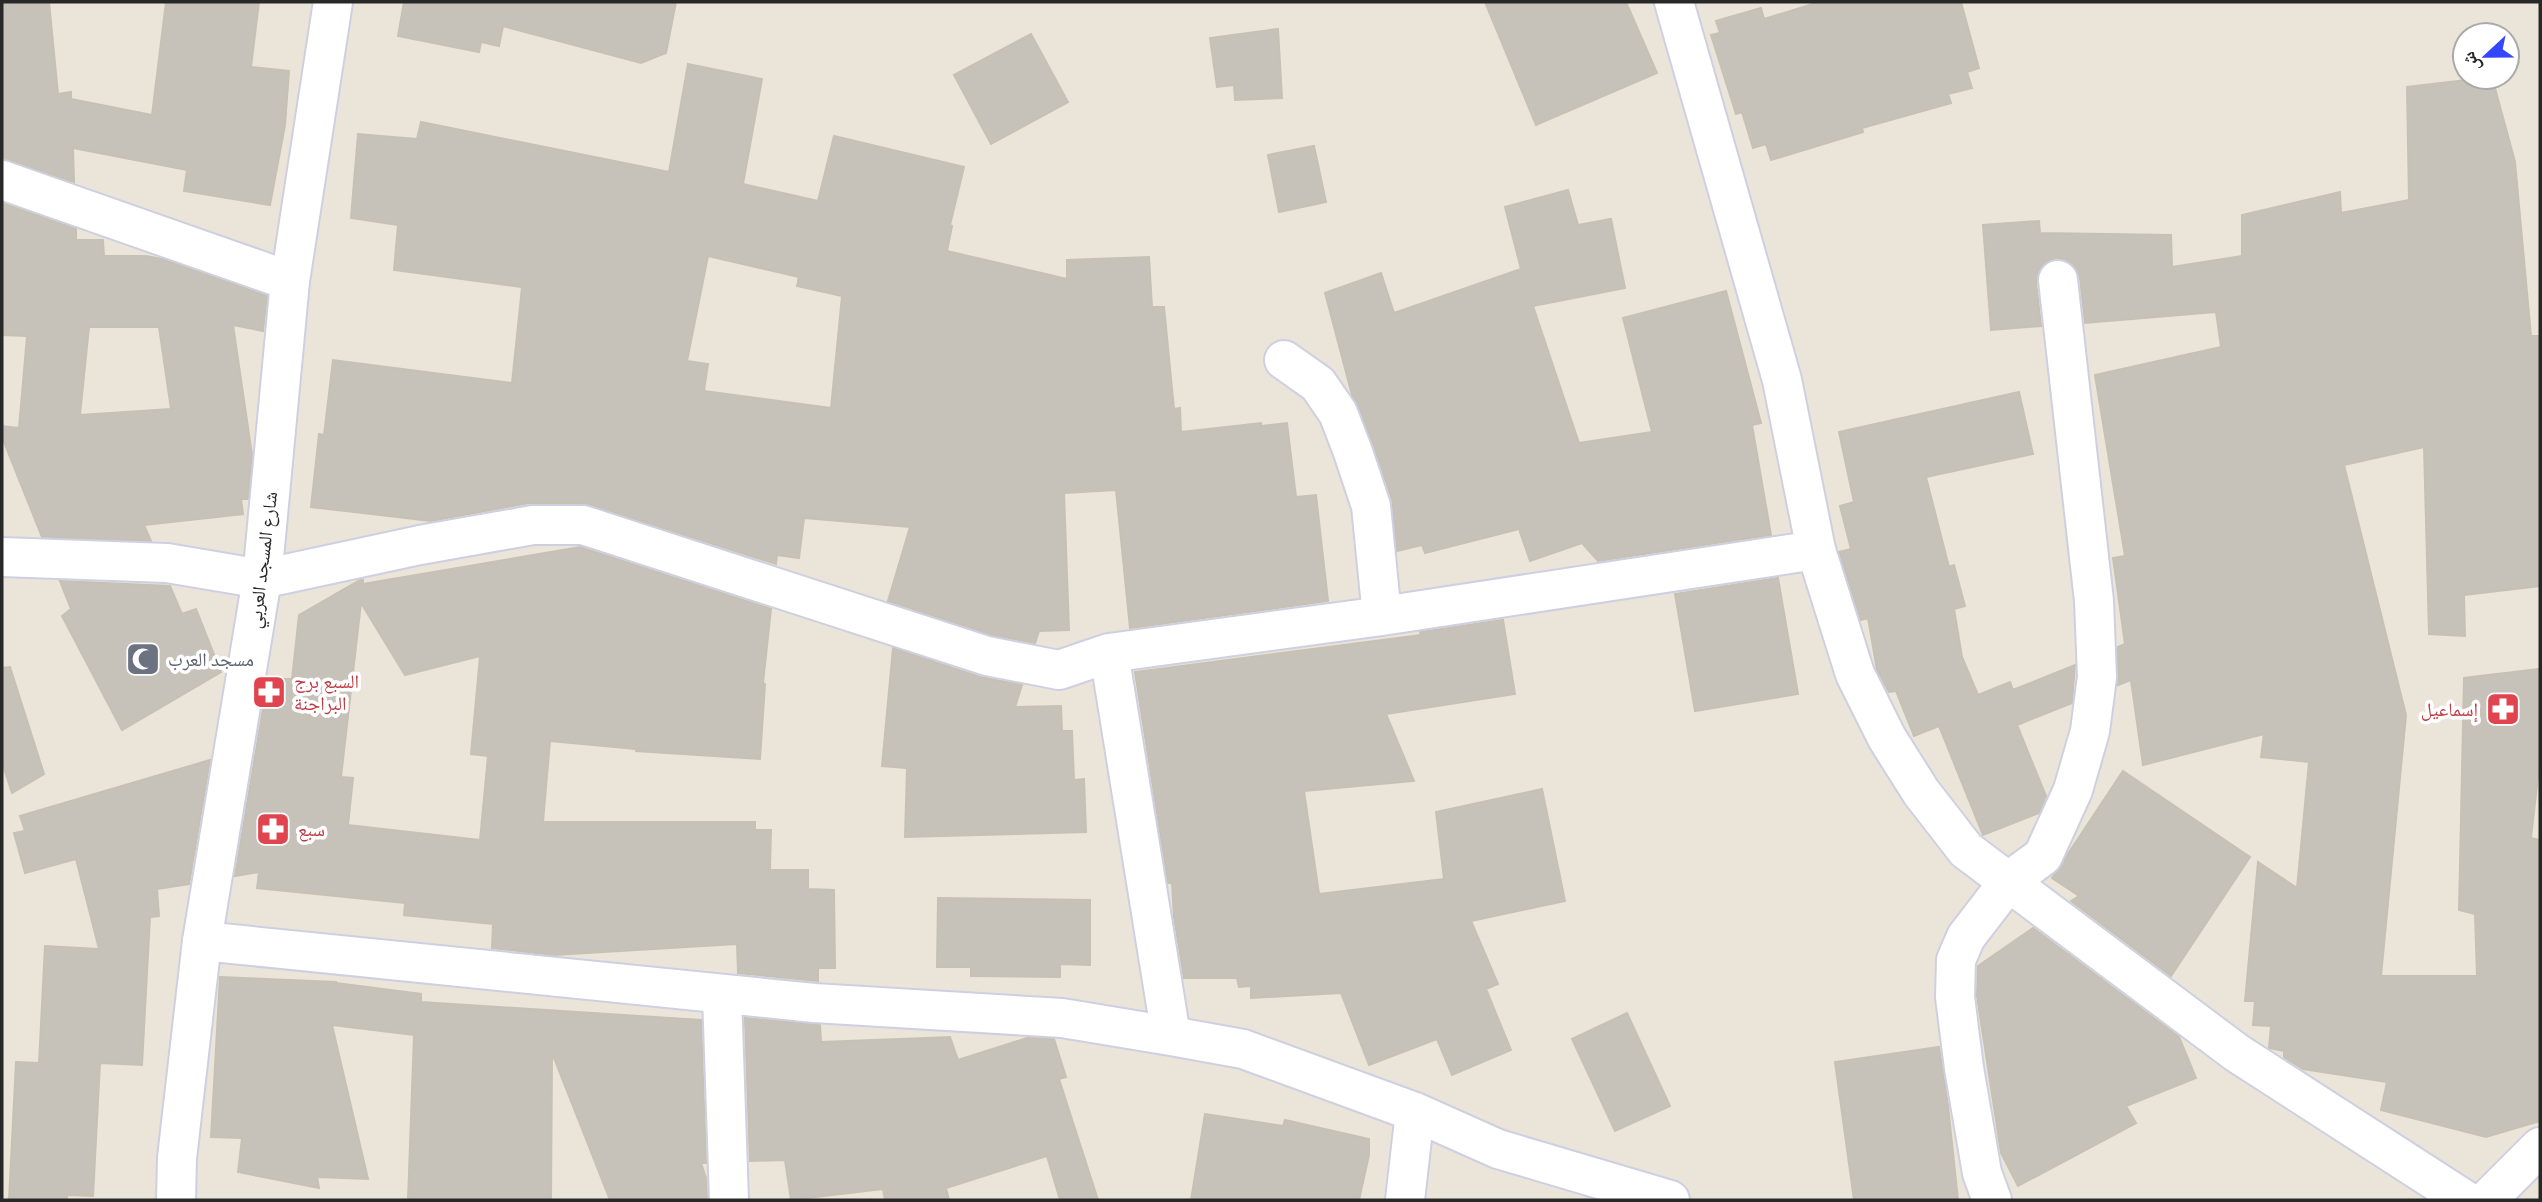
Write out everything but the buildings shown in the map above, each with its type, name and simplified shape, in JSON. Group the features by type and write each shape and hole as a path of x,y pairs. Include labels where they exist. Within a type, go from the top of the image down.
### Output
{"street":[{"name":"شارع المسجد العربي","path":"176,1200 177,1158 202,941 262,579 290,281 333,2"},
{"path":"1674,2 1782,380 1816,550 1855,674 1887,738 1921,792 1966,850 2237,1053 2465,1200"},
{"path":"2,180 290,281"},
{"path":"1992,1200 1982,1173 1965,1068 1955,997 1956,960 1966,937 2009,881 2043,856 2073,790 2090,731 2097,677 2094,601 2058,280"},
{"path":"1284,360 1318,384 1338,413 1353,452 1371,506 1382,616"},
{"path":"2,557 167,563 262,579 420,545 533,525 583,525 987,656 1059,670 1109,653 1382,616 1816,550"},
{"path":"1109,653 1171,1036"},
{"path":"202,941 722,995 1062,1018 1171,1036 1243,1049 1415,1112 1498,1149 1670,1200"},
{"path":"722,995 729,1200"},
{"path":"1405,1200 1415,1112"},
{"path":"2487,1200 2540,1147"}],"place":[{"name":"مسجد العرب","path":"143,659"},
{"name":"السبع برج البراجنة","path":"269,692"},
{"name":"إسماعيل","path":"2503,709"},
{"name":"سبع","path":"273,829"}]}
